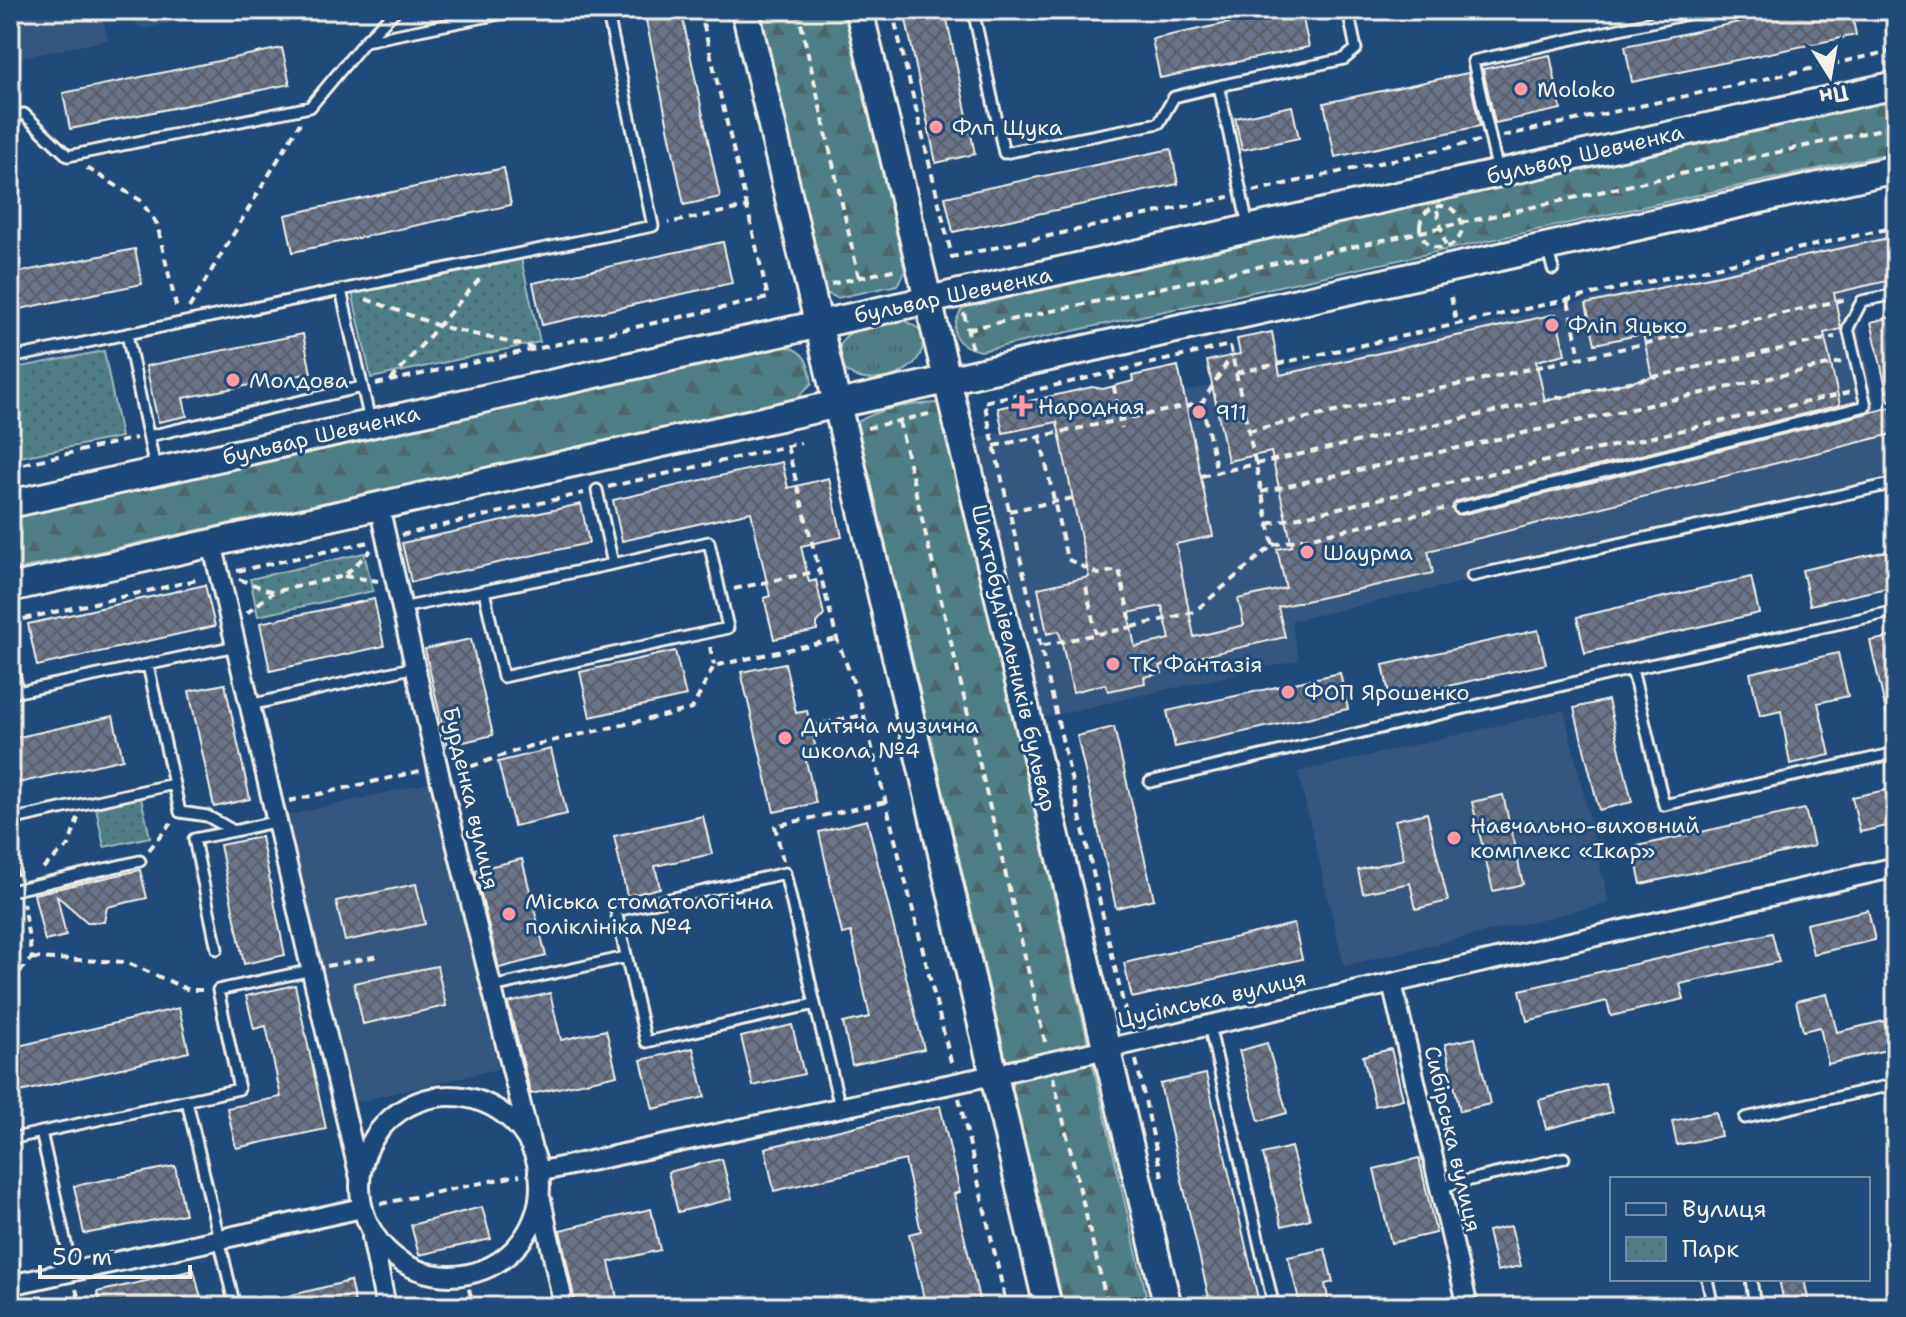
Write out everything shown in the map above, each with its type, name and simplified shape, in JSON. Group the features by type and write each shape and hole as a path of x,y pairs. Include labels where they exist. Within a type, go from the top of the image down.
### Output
{"main road":[{"path":"745,10 1048,1307"},
{"name":"Шахтобудівельників бульвар","path":"859,10 948,379 1120,1046 1168,1307"},
{"name":"бульвар Шевченка","path":"10,504 1896,85"},
{"path":"10,588 948,379 1550,257 1896,169"}],"street":[{"name":"Бурденка вулиця","path":"379,506 439,772 538,1172 540,1195"},
{"path":"212,543 313,969 360,1178 362,1208 370,1230 386,1307"},
{"name":"Цусімська вулиця","path":"538,1172 993,1075 1392,983 1895,873"},
{"name":"Сибірська вулиця","path":"1392,983 1468,1307"},
{"path":"360,1178 364,1156 374,1137 395,1114 420,1101 437,1097 457,1096 487,1104 518,1127 531,1146"},
{"path":"370,1230 395,1258 416,1270 447,1276 466,1275 487,1268 517,1246 531,1226 540,1195"},
{"path":"540,1195 564,1307"},
{"path":"10,1285 362,1208"}],"lane":[{"path":"10,116 24,114 68,156 310,107 365,41 396,10"},
{"path":"365,41 520,10"},
{"path":"10,358 653,226 607,10"},
{"path":"973,10 1004,153 1159,123 1174,97 1344,59 1356,49 1348,10"},
{"path":"1498,174 1473,61 1706,10"},
{"path":"1219,86 1249,229"},
{"path":"341,290 370,424"},
{"path":"1459,508 1866,406 1848,328 1862,301 1896,294"},
{"path":"127,334 156,472"},
{"path":"149,436 362,387"},
{"path":"1472,576 1896,483"},
{"path":"597,490 613,564"},
{"path":"402,608 709,542 728,628 503,677 484,591"},
{"path":"1150,782 1632,669 1896,611"},
{"path":"10,654 14,693 236,646"},
{"path":"148,665 180,812 207,816 234,831"},
{"path":"250,705 415,667"},
{"path":"1632,669 1664,805 1896,753"},
{"path":"10,820 174,784"},
{"path":"217,949 194,839 234,831 276,813"},
{"path":"15,890 140,861"},
{"path":"815,1004 646,1042 616,911 785,873 840,1107"},
{"path":"492,987 626,957"},
{"path":"10,1139 239,1089 218,990 313,969"},
{"path":"1209,1025 1274,1307"},
{"path":"1745,1118 1896,1084"},
{"path":"187,1101 235,1307"},
{"path":"41,1132 72,1271"},
{"path":"1440,1187 1564,1158"},
{"path":"1707,1281 1713,1307"},
{"path":"1751,1281 1755,1307"}],"path":[{"path":"362,387 768,298 700,10"},
{"path":"798,10 859,278"},
{"path":"892,10 952,257 1896,50"},
{"path":"180,324 310,107"},
{"path":"968,329 1441,228 1886,128"},
{"path":"68,156 140,200 157,224 180,324"},
{"path":"1436,206 1450,208 1462,223 1457,241 1446,247 1428,243 1421,232 1421,219 1436,206"},
{"path":"1436,206 1446,247"},
{"path":"653,226 747,207"},
{"path":"1236,373 1896,227"},
{"path":"391,381 498,258"},
{"path":"831,284 897,269"},
{"path":"341,290 439,326 537,348"},
{"path":"1451,297 1457,326"},
{"path":"1248,431 1841,299 1862,301"},
{"path":"1568,301 1580,357"},
{"path":"964,311 972,350"},
{"path":"1201,476 1850,333"},
{"path":"1164,1183 1120,1046 1040,646 984,402 1230,345 1273,545"},
{"path":"1217,472 1202,403 1232,355"},
{"path":"1261,492 1855,359"},
{"path":"1111,372 1122,428"},
{"path":"1268,524 1863,389"},
{"path":"994,446 1202,403"},
{"path":"867,428 929,414"},
{"path":"899,421 1108,1307"},
{"path":"10,467 149,436"},
{"path":"1040,437 1067,559 1098,574 1119,570 1132,627"},
{"path":"787,446 837,639 864,715 956,1083 1007,1307"},
{"path":"1009,511 1073,498"},
{"path":"1040,646 1194,612 1273,545 1459,508"},
{"path":"344,576 372,549"},
{"path":"720,592 818,571"},
{"path":"226,574 273,592"},
{"path":"231,626 273,592 344,576 396,584"},
{"path":"1086,587 1096,634"},
{"path":"276,813 530,746 692,709 714,666 706,633"},
{"path":"714,666 837,639"},
{"path":"810,726 864,715"},
{"path":"785,873 775,826 886,802"},
{"path":"140,861 180,812"},
{"path":"10,841 15,890"},
{"path":"313,969 379,956"},
{"path":"32,958 126,962 189,990 218,990"},
{"path":"362,1208 538,1172"},
{"path":"466,1275 473,1307"}],"shaded area":[{"path":"10,10 101,10 108,40 10,60"},
{"path":"122,10 228,10 142,29"},
{"path":"1892,232 1896,285 1852,296 1894,485 1291,621 1299,660 1036,719 973,439"},
{"name":"Навчально-виховний комплекс «Ікар»","path":"1564,710 1609,903 1344,966 1298,772"},
{"path":"432,782 498,1069 352,1103 286,816"}],"green space":[{"path":"760,10 845,10 905,271 897,285 837,298 826,293"},
{"path":"1881,97 1896,99 1896,150 1886,154 981,351 961,343 955,332 955,324 968,300"},
{"path":"520,254 540,342 371,378 352,292"},
{"path":"905,320 920,330 923,343 913,364 903,372 877,379 864,379 847,371 839,356 844,338 858,329"},
{"path":"785,346 802,355 811,376 812,383 795,400 10,571 10,518"},
{"path":"104,351 121,437 10,459 10,369"},
{"path":"940,403 1149,1307 1064,1307 857,422 897,407"},
{"path":"364,553 373,591 258,616 250,579"},
{"path":"141,798 150,837 104,847 96,808"}],"building":[{"path":"644,10 681,10 720,197 684,205"},
{"path":"904,10 945,10 975,154 936,163"},
{"path":"1301,10 1309,47 1160,78 1152,39"},
{"path":"1796,10 1851,10 1856,35 1632,82 1625,46"},
{"path":"282,48 290,84 70,129 63,93"},
{"name":"Moloko","path":"1550,55 1561,109 1495,123 1483,69"},
{"path":"1468,73 1480,126 1335,157 1324,103"},
{"path":"1292,106 1299,138 1242,150 1235,118"},
{"path":"1171,149 1178,184 953,232 945,197"},
{"path":"504,168 511,205 293,252 285,215"},
{"path":"1888,238 1896,279 1834,293 1841,329 1824,333 1840,405 1457,501 1452,509 1461,515 1896,406 1896,433 1428,551 1433,573 1278,607 1285,637 1160,666 1162,673 1144,677 1145,683 1108,691 1105,684 1073,692 1059,631 1047,634 1038,588 1089,577 1057,422 1003,433 998,408 1092,387 1103,389 1133,381 1132,376 1178,366 1213,536 1176,544 1194,637 1244,625 1238,599 1286,588 1277,549 1292,546 1271,452 1228,461 1207,361 1240,354 1237,339 1272,332 1280,375 1556,314 1565,354 1536,361 1545,401 1652,377 1643,334 1595,344 1586,304","holes":["1162,606 1170,639 1135,647 1128,613"]},
{"path":"723,242 732,283 542,325 533,283"},
{"path":"135,249 142,284 10,311 10,274"},
{"path":"1896,316 1896,401 1889,401 1871,322"},
{"path":"303,334 311,373 183,398 187,416 158,422 146,366"},
{"path":"782,462 788,488 829,478 842,537 801,546 809,582 816,580 824,615 817,623 817,630 774,639 764,598 770,596 751,512 622,541 613,500"},
{"path":"581,504 589,543 411,582 402,543"},
{"path":"1896,549 1896,586 1810,605 1802,570"},
{"path":"1751,577 1759,613 1585,653 1577,617"},
{"path":"205,585 215,626 37,666 28,624"},
{"path":"374,599 384,646 270,671 260,623"},
{"path":"1538,630 1546,664 1390,699 1383,665"},
{"path":"1896,636 1896,724 1889,725 1870,641"},
{"path":"471,639 493,735 447,746 425,649"},
{"path":"675,651 686,696 590,717 580,672"},
{"path":"1838,653 1848,696 1818,703 1830,755 1790,764 1781,711 1760,716 1750,673"},
{"name":"Дитяча музична школа №4","path":"785,663 796,713 807,711 816,749 804,752 816,803 774,812 741,672"},
{"path":"1340,673 1348,709 1175,747 1167,711"},
{"path":"225,684 250,799 214,807 189,691"},
{"path":"1608,700 1632,802 1599,810 1574,708"},
{"path":"113,716 123,759 10,785 10,739"},
{"path":"1114,727 1154,899 1116,908 1077,736"},
{"path":"551,749 567,814 514,826 498,762"},
{"path":"1896,788 1896,824 1860,832 1852,797"},
{"path":"1503,795 1523,884 1493,891 1472,802"},
{"path":"1805,809 1814,846 1641,884 1633,847"},
{"path":"1427,813 1448,901 1416,909 1410,883 1363,893 1358,870 1404,859 1395,820"},
{"path":"703,816 712,854 655,866 660,888 627,896 614,836"},
{"path":"867,820 924,1049 852,1065 843,1023 870,1017 851,932 842,934 819,832"},
{"path":"261,837 285,955 244,964 220,845"},
{"name":"Міська стоматологічна поліклініка №4","path":"522,859 546,956 499,968 475,870"},
{"path":"140,870 147,898 107,907 104,922 87,922 57,896 66,936 45,941 34,894"},
{"path":"416,884 425,924 345,941 336,901"},
{"path":"1868,910 1875,940 1813,954 1806,924"},
{"path":"1294,924 1302,959 1132,998 1124,963"},
{"path":"1772,933 1779,962 1680,984 1684,999 1611,1016 1607,1001 1527,1021 1520,990"},
{"path":"437,966 446,1006 363,1024 354,983"},
{"path":"295,985 326,1129 236,1148 227,1108 281,1097 266,1026 254,1029 246,996"},
{"path":"550,993 561,1040 606,1030 617,1075 531,1094 508,1003"},
{"path":"1827,994 1837,1032 1884,1021 1890,1049 1828,1064 1820,1027 1803,1031 1796,1001"},
{"path":"179,1008 189,1052 20,1092 10,1048"},
{"path":"792,1025 804,1074 753,1086 741,1037"},
{"path":"1475,1038 1490,1104 1460,1111 1445,1044"},
{"path":"1267,1043 1287,1113 1259,1121 1239,1051"},
{"path":"693,1048 705,1097 653,1109 641,1060"},
{"path":"1391,1049 1403,1099 1375,1106 1363,1056"},
{"path":"1206,1074 1260,1307 1211,1307 1160,1084"},
{"path":"1605,1083 1612,1112 1546,1129 1539,1100"},
{"path":"940,1106 960,1192 954,1194 981,1307 926,1307 909,1234 921,1231 905,1160 774,1191 765,1148"},
{"path":"1716,1112 1721,1136 1677,1145 1672,1121"},
{"path":"1291,1147 1310,1219 1282,1226 1263,1154"},
{"path":"1419,1158 1436,1233 1391,1243 1374,1169"},
{"path":"722,1159 732,1199 678,1212 668,1172"},
{"path":"175,1166 185,1214 84,1234 74,1186"},
{"path":"482,1207 491,1239 419,1255 411,1225"},
{"path":"651,1209 660,1250 609,1262 619,1307 576,1307 560,1230"},
{"path":"1511,1226 1521,1266 1497,1271 1488,1231"},
{"path":"1325,1249 1333,1282 1325,1284 1330,1307 1301,1307 1288,1257"},
{"path":"194,1270 203,1307 101,1307 97,1292"},
{"path":"350,1281 356,1307 268,1307 267,1301"},
{"path":"1779,1281 1804,1281 1810,1307 1785,1307"}],"place":[{"name":"Moloko","path":"1521,89"},
{"name":"Флп Щука","path":"936,127"},
{"name":"Фліп Яцько","path":"1552,325"},
{"name":"Молдова","path":"233,380"},
{"name":"Народная","path":"1022,406"},
{"name":"911","path":"1199,412"},
{"name":"Шаурма","path":"1307,552"},
{"name":"ТК Фантазія","path":"1113,664"},
{"name":"ФОП Ярошенко","path":"1288,692"},
{"name":"Дитяча музична школа №4","path":"785,738"},
{"name":"Навчально-виховний комплекс «Ікар»","path":"1454,838"},
{"name":"Міська стоматологічна поліклініка №4","path":"509,914"}]}
